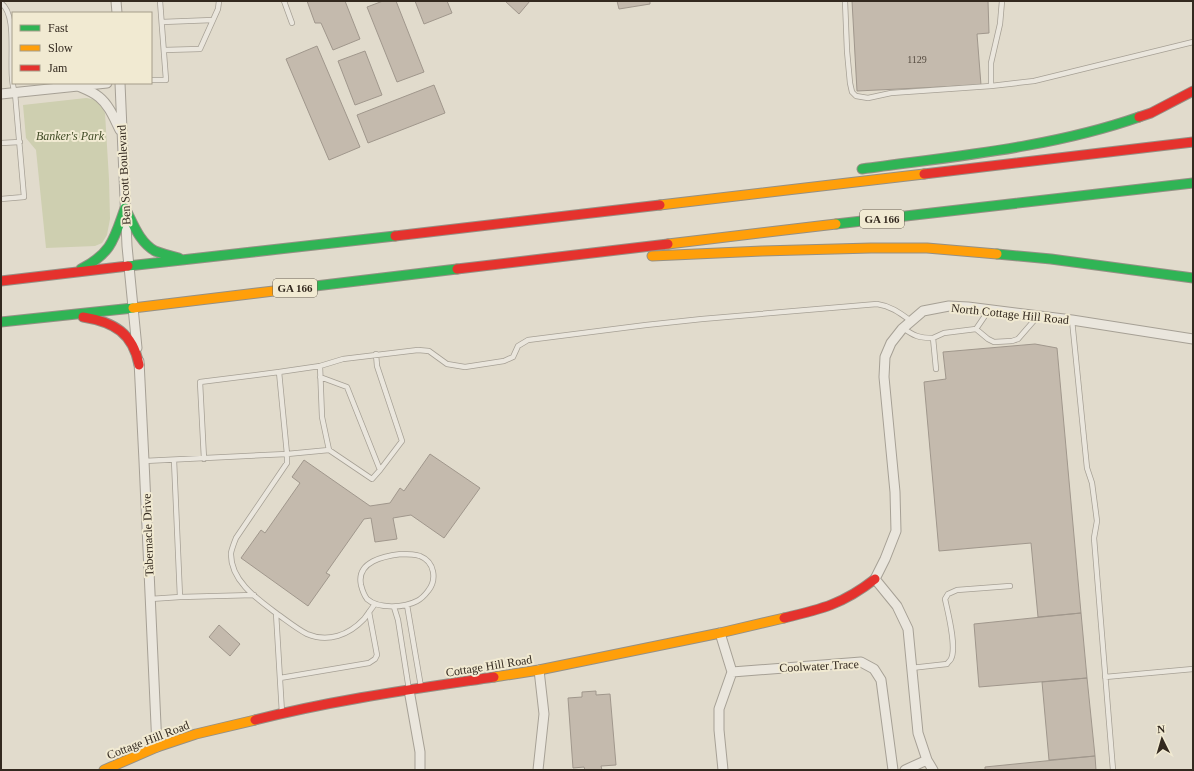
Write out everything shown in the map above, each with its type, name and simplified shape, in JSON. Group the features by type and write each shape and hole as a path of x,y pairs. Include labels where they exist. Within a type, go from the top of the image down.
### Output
{"main road":[{"path":"855,170 1004,150 1084,134 1151,113 1193,90"},
{"path":"1,281 1193,142"},
{"path":"759,193 809,178"},
{"name":"GA 166","path":"133,308 571,255 1193,183"},
{"path":"125,208 144,242 150,248 160,253 189,260"},
{"path":"62,274 89,265 106,253 114,238 125,208"},
{"path":"571,255 644,256 762,251 928,248 1051,259 1193,278"},
{"path":"1,322 133,308"},
{"path":"44,317 84,317 108,322 120,330 129,339 135,350 139,365"},
{"name":"Cottage Hill Road","path":"104,770 156,747 196,734 282,713 409,690 539,670 720,633 828,608 858,593 875,579"}],"street":[{"path":"116,1 117,12"},
{"path":"1,94 97,84"},
{"name":"Ben Scott Boulevard","path":"120,84 128,266 133,308"},
{"path":"78,86 98,96 105,102 122,134"},
{"name":"North Cottage Hill Road","path":"875,579 896,531 895,492 884,377 885,357 892,343 903,328 923,311 949,306 989,310 1072,320 1193,339"},
{"name":"Tabernacle Drive","path":"133,308 139,365 156,747"},
{"path":"875,579 897,606 908,629 918,733 932,770"},
{"path":"720,633 732,672 719,709 719,730 723,770"},
{"name":"Coolwater Trace","path":"732,672 861,662 874,669 881,680 893,770"},
{"path":"538,770 544,714 539,670"},
{"path":"409,690 420,752 420,770"},
{"path":"905,770 927,760"}],"lane":[{"path":"152,80 166,80 160,1"},
{"path":"164,50 200,49 218,9 219,1"},
{"path":"284,1 292,23"},
{"path":"845,1 847,51 852,92 856,96 868,98 891,94 1034,81 1193,42"},
{"path":"991,86 991,63 1000,24 1002,1"},
{"path":"1,3 10,17 12,42"},
{"path":"162,22 213,20"},
{"path":"1,199 24,197 15,93 12,84"},
{"path":"1,143 20,142"},
{"path":"204,459 200,382 320,366 343,359 376,354 418,350 429,351 447,364 465,367 504,361 513,357 518,346 528,340 686,321 878,304 892,308 911,321"},
{"path":"976,330 989,310"},
{"path":"903,328 914,336 924,338 933,338 944,332 976,330 994,342 1012,341 1018,338 1038,316"},
{"path":"1072,320 1085,455 1087,468 1092,483 1097,521 1094,538 1113,770"},
{"path":"933,338 936,369"},
{"path":"144,461 204,459 329,450 372,479 402,441 377,366 376,354"},
{"path":"320,366 322,417 329,450"},
{"path":"279,372 287,463 236,538 231,551 233,568 247,589 254,595 276,613 306,633 316,637 327,638 339,636 352,630 375,604"},
{"path":"320,377 347,386 380,470"},
{"path":"174,460 180,597"},
{"path":"402,554 419,556 430,563 434,578 432,586 418,601 407,605 394,607 375,604 366,598 361,583 361,576 364,569 372,562 380,558 402,554"},
{"path":"911,668 947,664 951,659 953,651 945,599 948,594 957,590 1010,586"},
{"path":"150,599 254,595"},
{"path":"407,605 421,689"},
{"path":"394,607 398,620 409,690"},
{"path":"280,678 369,663 375,659 377,655 369,612"},
{"path":"276,613 282,713"},
{"path":"1105,677 1193,669"}],"green space":[{"name":"Banker's Park","path":"86,98 98,102 102,106 105,113 110,219 107,235 102,243 95,246 46,248 36,150 26,138 23,105"}],"building":[{"path":"307,1 345,1 360,39 333,50 321,23 315,23"},
{"path":"383,1 396,1 424,72 397,82 367,7"},
{"path":"415,1 447,1 452,13 424,24"},
{"path":"505,1 530,1 519,14"},
{"path":"617,1 650,1 650,4 619,9"},
{"path":"852,1 988,1 989,33 977,34 981,85 857,91"},
{"path":"317,46 360,147 329,160 286,59"},
{"path":"365,51 382,95 355,105 338,61"},
{"path":"434,85 445,113 368,143 357,115"},
{"path":"1035,344 1057,348 1081,613 1038,617 1031,543 939,551 924,382 946,379 943,352"},
{"path":"430,454 480,488 444,538 411,515 393,518 397,539 375,542 371,518 364,519 326,573 330,575 308,606 241,558 261,530 265,533 300,483 292,477 304,460 370,506 390,503 400,488 404,491"},
{"path":"1081,613 1087,678 979,687 974,624"},
{"path":"219,625 240,644 230,656 209,637"},
{"path":"1087,678 1095,756 1049,760 1042,682"},
{"path":"596,691 596,695 610,694 616,765 601,766 602,770 585,770 584,767 573,768 568,698 582,697 582,692"},
{"path":"1095,756 1096,770 985,770 985,767"}],"traffic: fast":[{"path":"862,169 1037,144 1105,128 1139,117"},
{"path":"836,224 1193,183"},
{"path":"81,269 106,251 118,228 125,208"},
{"path":"125,208 137,232 149,247 155,251 179,258"},
{"path":"128,266 395,236"},
{"path":"997,254 1051,259 1193,278"},
{"path":"282,290 457,269"},
{"path":"1,322 133,308"}],"traffic: slow":[{"path":"660,205 924,174"},
{"path":"668,244 836,224"},
{"path":"652,256 871,248 927,248 997,254"},
{"path":"133,308 282,290"},
{"path":"494,677 539,670 720,633 784,618"},
{"path":"104,770 157,747 196,734 255,720"}],"traffic: jam":[{"path":"1139,117 1151,113 1193,91"},
{"path":"924,174 1193,142"},
{"path":"395,236 660,205"},
{"path":"457,269 668,244"},
{"path":"1,281 128,266"},
{"path":"83,317 104,322 120,331 127,337 132,345 139,365"},
{"path":"784,618 810,612 842,600 875,579"},
{"path":"255,720 344,701 494,677"}]}
